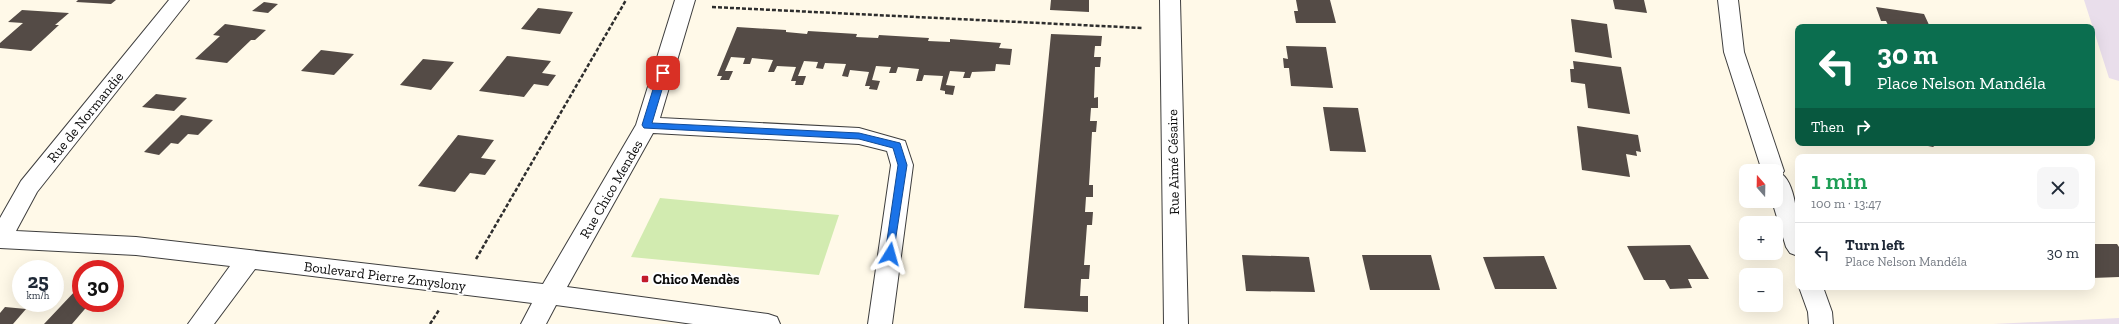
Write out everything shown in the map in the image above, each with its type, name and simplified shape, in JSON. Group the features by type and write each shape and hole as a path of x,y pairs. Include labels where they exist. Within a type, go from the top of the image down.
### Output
{"street":[{"name":"Rue de Normandie","path":"0,239 29,187 179,0"},
{"name":"Rue Chico Mendes","path":"533,324 551,295 647,125 685,0"},
{"name":"Rue Aimé Césaire","path":"1170,0 1176,324"},
{"path":"1728,0 1734,52 1771,164"},
{"path":"647,125 859,136 897,146 902,165 880,324"},
{"path":"1783,201 1795,238"},
{"name":"Boulevard Pierre Zmyslony","path":"0,239 136,246 551,295 768,324"},
{"path":"200,324 249,260"},
{"path":"1812,290 1820,312 1821,324"}],"path":[{"path":"430,324 454,284 480,254 626,0"},
{"path":"709,14 712,7 1144,28 1154,32 1170,33"}],"shaded area":[{"path":"2084,0 2119,0 2119,81 2109,78 2095,34 2095,24 2092,24"},
{"path":"2119,318 2119,324 1993,324"}],"green space":[{"path":"660,198 839,215 819,275 631,257"}],"building":[{"path":"78,0 116,0 111,4 76,2"},
{"path":"1051,0 1089,0 1089,12 1050,10"},
{"path":"1296,0 1330,0 1336,23 1296,23 1294,11 1298,11"},
{"path":"1613,0 1644,0 1647,13 1615,9"},
{"path":"264,2 278,4 268,13 252,11"},
{"path":"1876,7 1924,14 1929,24 1888,24 1886,21 1881,21"},
{"path":"538,8 573,12 560,34 521,29"},
{"path":"22,10 69,13 55,25 59,25 31,51 0,48 0,43 23,23 8,22"},
{"path":"1571,19 1607,24 1612,58 1575,52"},
{"path":"225,24 266,30 255,40 251,40 227,63 195,59 220,36 213,35"},
{"path":"737,27 786,30 786,32 807,34 808,31 857,34 856,37 878,38 879,35 929,38 928,41 950,42 950,39 1001,43 999,48 1012,49 1010,65 996,64 995,71 972,72 970,78 963,78 965,72 950,71 946,85 955,86 953,95 945,94 945,91 940,90 943,76 924,75 922,81 916,81 919,69 898,67 896,73 889,73 891,67 876,66 872,80 880,81 877,90 869,89 870,86 865,86 869,72 850,70 848,77 842,76 846,64 825,63 823,69 816,68 818,62 804,61 798,76 806,76 803,85 795,85 796,81 791,81 796,67 777,66 774,72 768,72 773,60 752,58 750,64 743,64 745,58 731,57 725,71 733,71 729,80 720,80 722,76 717,76"},
{"path":"1051,34 1102,36 1101,46 1095,46 1094,57 1101,57 1100,67 1095,67 1094,98 1098,97 1098,108 1091,108 1090,121 1097,121 1096,132 1092,132 1089,185 1093,185 1093,197 1086,197 1085,212 1093,212 1092,225 1087,225 1084,265 1090,265 1089,279 1081,279 1080,296 1088,296 1088,312 1024,308"},
{"path":"1286,46 1326,47 1333,88 1291,86 1289,68 1284,68 1283,58 1288,59"},
{"path":"321,50 354,54 334,75 301,71"},
{"path":"507,56 551,61 542,73 556,75 548,86 534,84 524,97 479,91"},
{"path":"423,59 454,62 431,90 400,85"},
{"path":"1573,61 1621,67 1630,114 1588,108 1585,84 1571,82 1570,69 1574,69"},
{"path":"156,94 187,98 174,111 142,107"},
{"path":"1323,107 1358,108 1366,152 1330,151"},
{"path":"181,115 213,120 198,135 188,134 178,144 171,143 159,155 144,152"},
{"path":"1577,126 1638,135 1641,152 1636,151 1637,156 1626,154 1630,177 1582,170"},
{"path":"458,135 494,140 481,158 496,160 485,175 470,173 455,192 418,186"},
{"path":"2095,244 2117,244 2119,247 2119,277 2095,278"},
{"path":"1690,245 1709,279 1688,279 1692,288 1670,289 1665,280 1644,280 1627,246"},
{"path":"1242,255 1309,257 1315,292 1246,291"},
{"path":"1362,255 1431,255 1440,290 1370,290"},
{"path":"1544,256 1557,289 1495,289 1483,257"},
{"path":"72,294 72,312 82,312 72,324 44,324 55,312 64,312 64,303"},
{"path":"5,307 12,308 12,312 23,312 13,324 0,324 0,313"}],"place":[{"name":"Chico Mendès","path":"645,279"}],"route":[{"path":"663,73 647,125 859,136 897,146 902,165 890,254"}]}
